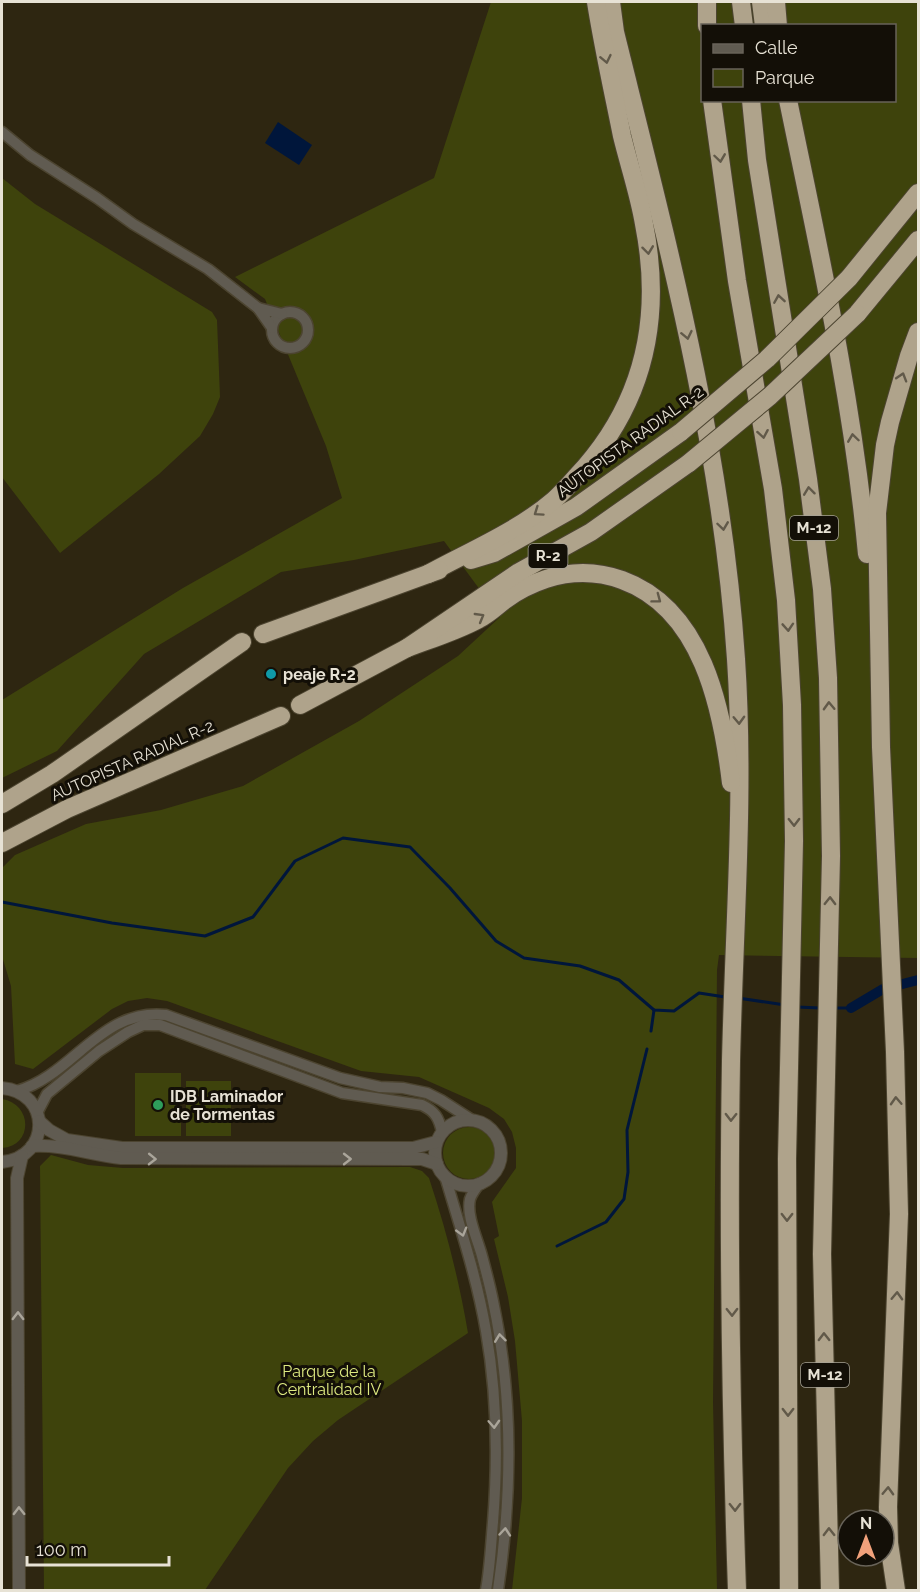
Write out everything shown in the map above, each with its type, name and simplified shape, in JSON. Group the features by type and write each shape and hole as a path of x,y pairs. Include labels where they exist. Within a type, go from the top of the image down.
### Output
{"highway":[{"path":"428,574 524,522 554,500 596,456 635,389 650,332 651,282 645,225 623,136 596,2"},
{"path":"611,2 615,32 698,386 714,467 724,534 736,655 740,721 740,781 730,1183 737,1590"},
{"path":"619,2 636,115"},
{"path":"706,2 707,24"},
{"path":"741,2 744,24"},
{"path":"760,2 765,24"},
{"path":"776,2 778,24"},
{"name":"M-12","path":"712,102 736,281 772,489 786,600 792,705 794,841 787,1159 789,1590"},
{"name":"M-12","path":"751,102 757,160 808,479 822,589 828,678 831,771 830,960 822,1254 830,1590"},
{"path":"780,102 821,265"},
{"path":"788,102 844,375 862,500 881,747"},
{"name":"AUTOPISTA RADIAL R-2","path":"263,634 428,574 494,553 576,507 681,432 767,359 849,278 918,192"},
{"name":"R-2","path":"300,705 407,648 519,572 591,532 689,463 770,396 857,314 918,240"},
{"path":"896,1590 889,1543 888,1507 899,1214 895,1052 881,747 877,513 890,422 918,332"},
{"path":"407,648 480,619 521,590 545,579 562,575 604,574 636,585 656,598 672,612 685,631 697,653 713,694 727,756 738,865"},
{"name":"AUTOPISTA RADIAL R-2","path":"2,804 52,774 242,642"},
{"name":"AUTOPISTA RADIAL R-2","path":"2,843 67,809 281,716"}],"street":[{"path":"2,132 30,155 133,224 208,268 258,308 272,328 276,342 284,347 294,348 306,339 308,325 302,316 292,312 282,314 258,308"},
{"path":"272,328 282,314"},
{"path":"17,1091 43,1080 118,1022 150,1013 166,1015 340,1078 427,1094 441,1100 472,1120 488,1126 501,1149 499,1163 492,1176 480,1184 470,1200 472,1219 499,1329 508,1423 507,1500 498,1590"},
{"path":"2,1162 22,1156 32,1146 38,1132 38,1117 46,1094 99,1051 143,1025 160,1025 342,1093 422,1105 431,1109 437,1116 439,1137 435,1153 437,1164 445,1176 486,1331 496,1460 492,1537 486,1590"},
{"path":"2,1088 17,1091 33,1104 38,1117 49,1131 67,1140 122,1148 412,1148 439,1137 456,1122 472,1120"},
{"path":"32,1146 52,1146 121,1158 422,1159 437,1164"},
{"path":"19,1590 17,1178 22,1156"},
{"path":"445,1176 461,1185 480,1184"}],"green space":[{"path":"491,2 918,2 918,958 719,955 713,1402 717,1590 512,1590 522,1498 522,1421 515,1341 508,1297 494,1239 499,1236 492,1202 516,1168 516,1148 512,1132 504,1119 489,1108 419,1077 361,1071 167,1001 147,998 128,1001 112,1009 33,1069 15,1064 11,986 2,956 2,868 15,855 86,824 161,810 243,786 359,721 458,656 500,617 444,541 354,560 281,572 144,654 57,751 2,778 2,700 183,588 342,498 326,446 265,299 235,277 434,178"},
{"path":"2,178 35,204 212,312 217,320 220,397 200,436 159,474 60,553 2,477"},
{"name":"IDB Laminador de Tormentas","path":"135,1073 181,1073 181,1136 135,1136"},
{"name":"IDB Laminador de Tormentas","path":"186,1081 231,1081 231,1136 186,1136"},
{"path":"2,1099 12,1102 19,1108 24,1116 25,1125 24,1133 19,1140 12,1146 2,1148"},
{"path":"469,1127 479,1129 487,1135 493,1143 495,1153 493,1163 487,1171 479,1177 469,1179 459,1177 451,1171 445,1163 443,1153 445,1143 451,1135 459,1129"},
{"name":"Parque de la Centralidad IV","path":"51,1155 88,1165 123,1168 410,1167 422,1171 429,1178 452,1255 468,1333 338,1420 313,1441 288,1468 205,1590 44,1590 40,1166"}],"water":[{"path":"278,122 312,145 299,165 265,143"}],"waterway":[{"path":"2,902 112,923 205,936 253,917 295,861 343,838 410,847 450,888 496,941 524,958 580,966 619,980 654,1010 674,1011 699,993 725,997"},
{"path":"851,1008 883,989 918,980"},
{"path":"738,998 785,1005"},
{"path":"797,1007 820,1008"},
{"path":"833,1008 851,1008"},
{"path":"651,1031 654,1010"},
{"path":"557,1246 606,1222 624,1199 628,1172 627,1130 647,1049"}],"place":[{"name":"peaje R-2","path":"271,674"},
{"name":"IDB Laminador de Tormentas","path":"158,1105"}]}
